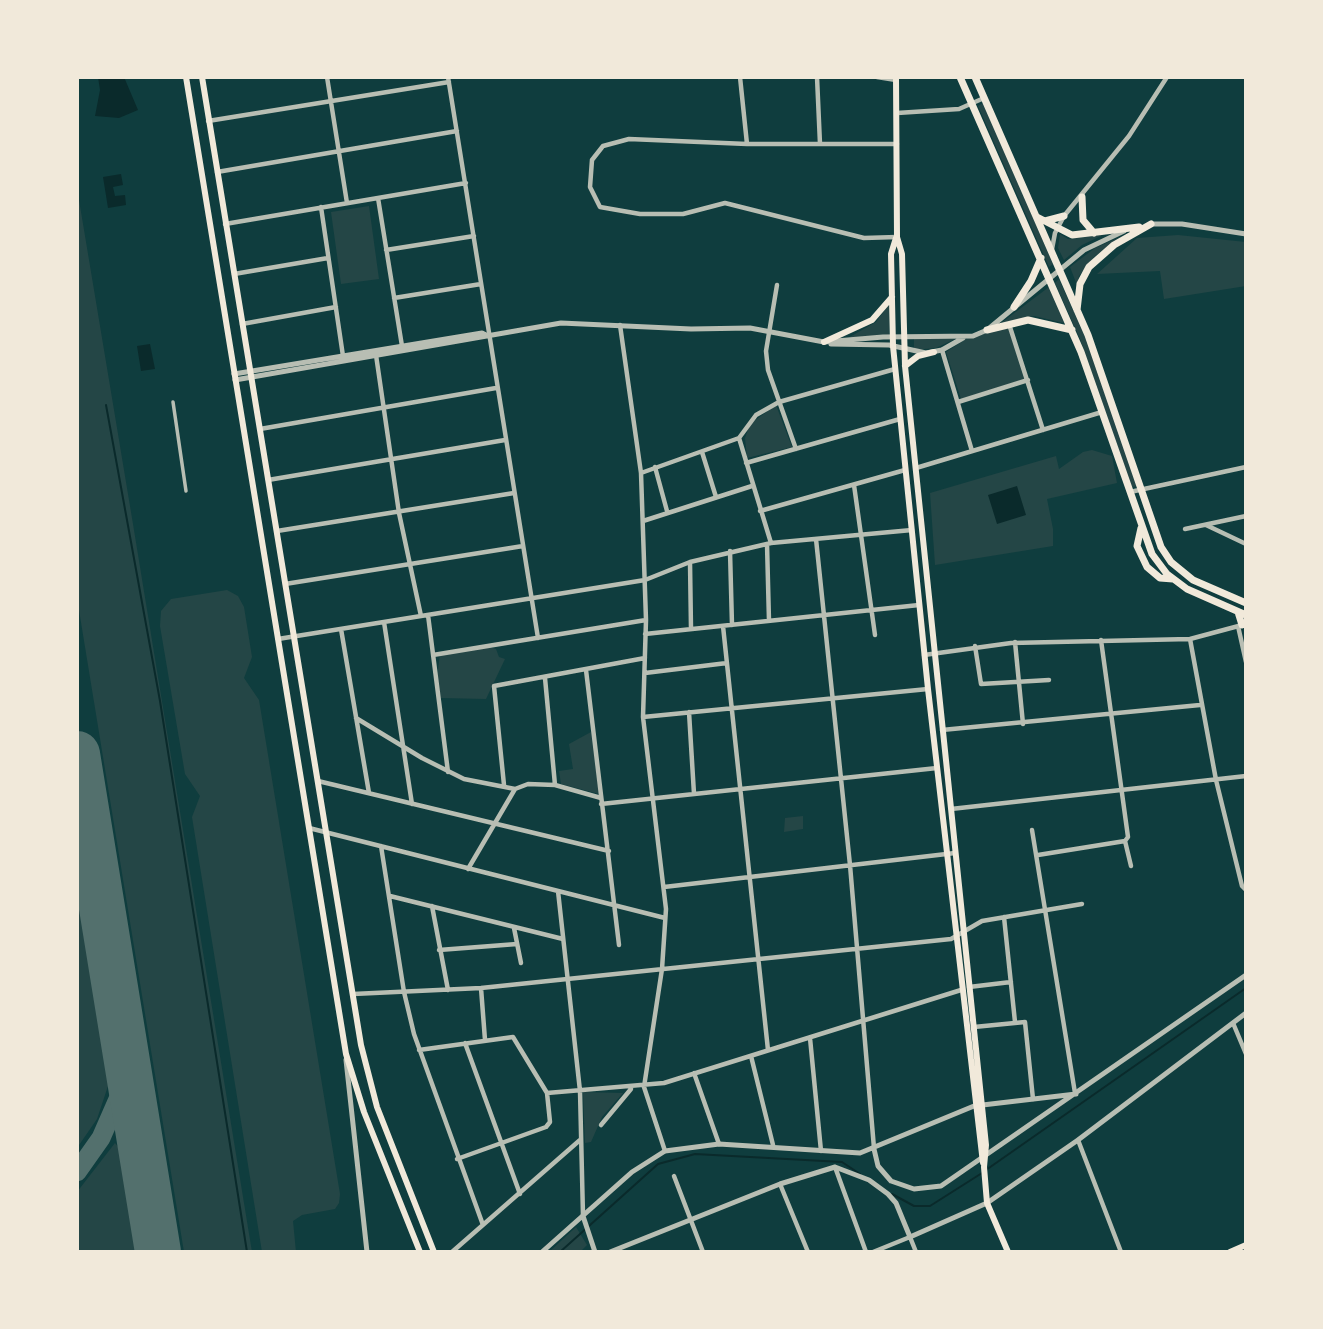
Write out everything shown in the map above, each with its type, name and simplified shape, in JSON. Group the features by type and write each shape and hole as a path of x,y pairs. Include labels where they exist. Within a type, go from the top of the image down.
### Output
{"main road":[{"path":"186,77 346,1054 364,1112 420,1252"},
{"path":"202,77 352,994 371,1089 434,1252"},
{"path":"960,77 1072,330 1152,554 1173,579 1197,594 1242,613 1242,625"},
{"path":"975,77 1040,219 1077,311 1156,536 1171,562 1193,580 1246,603"},
{"path":"896,78 897,237 902,254 905,366 974,1027 987,1203 1008,1252"},
{"path":"1082,197 1083,220 1094,233"},
{"path":"1040,219 1064,216"},
{"path":"1040,219 1068,234 1139,227"},
{"path":"1077,311 1080,284 1089,267 1114,245 1151,224"},
{"path":"897,237 891,254 895,369 955,938 978,1106"},
{"path":"1014,307 1031,281 1041,258"},
{"path":"824,342 872,320 892,296"},
{"path":"987,330 1009,323 1042,321 1072,330"},
{"path":"905,366 918,356 934,352"},
{"path":"1230,1252 1246,1245"}],"street":[{"path":"327,77 347,203"},
{"path":"740,77 747,144"},
{"path":"817,77 820,144"},
{"path":"877,77 896,78"},
{"path":"1052,254 1057,229 1064,216 1129,136 1167,77"},
{"path":"208,121 448,79 538,638"},
{"path":"897,113 973,105 984,98"},
{"path":"216,172 457,131"},
{"path":"897,144 747,144 629,139 603,146 592,160 590,187 600,207 627,212 675,215 719,203 736,204 864,238 897,237"},
{"path":"224,224 466,183"},
{"path":"378,198 402,346"},
{"path":"321,207 342,356"},
{"path":"234,377 561,323 750,328 846,346 893,346 934,352 987,330 1091,245 1151,224 1182,224 1246,234"},
{"path":"386,250 474,236"},
{"path":"233,275 329,258"},
{"path":"394,298 481,284"},
{"path":"777,285 772,322 767,332 768,370 796,449"},
{"path":"242,324 336,307"},
{"path":"1009,323 1043,429"},
{"path":"620,325 641,473 646,620 643,716 651,799 664,887 665,918 662,969 644,1087 666,1151"},
{"path":"251,374 482,333 488,336"},
{"path":"824,342 903,336 965,337"},
{"path":"942,350 972,451"},
{"path":"376,353 399,513 421,616"},
{"path":"641,473 739,439 756,415 779,402 895,369"},
{"path":"958,402 1028,380"},
{"path":"260,429 496,388"},
{"path":"173,402 186,491"},
{"path":"915,468 1102,412"},
{"path":"746,463 900,419"},
{"path":"739,439 769,543 769,621"},
{"path":"268,480 505,440"},
{"path":"702,452 716,497"},
{"path":"655,467 667,512"},
{"path":"1129,492 1246,467"},
{"path":"760,511 905,470"},
{"path":"854,485 874,635"},
{"path":"643,521 752,486"},
{"path":"277,531 514,493"},
{"path":"1185,529 1246,516"},
{"path":"1205,525 1246,544"},
{"path":"278,639 645,580 690,562 769,543 912,530"},
{"path":"816,539 858,949 874,1149 878,1166 891,1181 925,1190 946,1183 1246,975"},
{"path":"285,583 523,546"},
{"path":"730,551 732,625"},
{"path":"690,562 691,629"},
{"path":"645,634 919,605"},
{"path":"428,615 448,772"},
{"path":"433,655 646,620"},
{"path":"384,622 412,804"},
{"path":"924,655 1015,642 1191,639 1242,625 1246,662"},
{"path":"723,626 768,1050"},
{"path":"341,629 369,793"},
{"path":"1191,639 1200,705 1244,888"},
{"path":"1101,640 1131,866"},
{"path":"1015,642 1023,724"},
{"path":"975,646 981,684 1049,680"},
{"path":"504,785 494,688 503,683 545,678 645,658"},
{"path":"645,673 726,663"},
{"path":"586,670 619,945"},
{"path":"545,678 555,785"},
{"path":"643,716 928,689"},
{"path":"942,730 1200,705"},
{"path":"689,712 694,794"},
{"path":"356,718 448,772 464,779 515,789"},
{"path":"468,869 515,789 528,784 555,785 601,801 651,799 937,768"},
{"path":"950,809 1122,792 1246,776"},
{"path":"317,781 609,851"},
{"path":"309,828 665,918"},
{"path":"1032,830 1076,1094"},
{"path":"1038,855 1126,839"},
{"path":"381,846 404,992 419,1050 457,1159 484,1225"},
{"path":"664,887 955,853"},
{"path":"558,891 580,1091 584,1219 594,1249 585,1252"},
{"path":"390,896 563,939"},
{"path":"352,994 481,988 955,938 982,921 1082,904"},
{"path":"432,906 447,990"},
{"path":"1004,918 1015,1022"},
{"path":"514,928 521,963"},
{"path":"439,950 517,944"},
{"path":"969,987 1011,982"},
{"path":"481,988 485,1040"},
{"path":"547,1093 644,1087 961,990"},
{"path":"873,1252 987,1203 1078,1140 1246,1013"},
{"path":"974,1027 1023,1021 1026,1024 1033,1099"},
{"path":"1233,1023 1246,1054"},
{"path":"419,1050 513,1037 547,1093 550,1122 457,1159"},
{"path":"810,1038 821,1151"},
{"path":"465,1043 520,1194"},
{"path":"346,1054 367,1252"},
{"path":"751,1056 773,1145"},
{"path":"694,1073 719,1144"},
{"path":"601,1125 632,1088"},
{"path":"542,1252 584,1219 640,1166 666,1151 719,1144 773,1145 852,1154 874,1149 978,1106 1076,1094"},
{"path":"452,1252 581,1139"},
{"path":"1078,1140 1121,1252"},
{"path":"835,1167 866,1252"},
{"path":"610,1252 780,1184 835,1167 869,1180 896,1203 916,1252"},
{"path":"674,1176 703,1252"},
{"path":"780,1184 808,1252"}],"shaded area":[{"path":"98,77 124,77 138,110 119,118 95,116 100,90"},
{"path":"983,103 1053,264 1049,267 978,106"},
{"path":"121,174 123,185 113,187 115,196 125,195 126,205 108,208 103,177"},
{"path":"77,188 252,1252 184,1252 77,598"},
{"path":"369,206 379,279 341,284 331,212"},
{"path":"1107,233 1082,245 1064,260 1058,248 1060,234 1068,239"},
{"path":"1127,234 1095,256 1079,276 1077,285 1070,267 1095,248"},
{"path":"1178,235 1246,242 1246,286 1164,299 1160,271 1097,274 1137,238"},
{"path":"1059,279 1085,337 1138,486 1132,487 1080,339 1055,283"},
{"path":"1049,287 1064,323 1034,316 1001,323"},
{"path":"889,304 889,335 848,338 876,322"},
{"path":"1008,327 1024,379 961,399 946,352 966,339"},
{"path":"914,338 955,339 936,348 914,350"},
{"path":"150,344 155,369 141,371 137,346"},
{"path":"776,405 792,447 747,458 745,438 750,424"},
{"path":"1092,450 1112,456 1117,483 1047,499 1053,529 1053,546 935,565 930,493 1056,456 1059,469 1083,452"},
{"path":"1017,486 1026,515 997,524 988,495"},
{"path":"227,590 238,596 244,607 252,657 244,678 259,700 340,1194 335,1209 302,1215 293,1221 296,1252 262,1252 192,817 200,796 185,774 160,626 161,611 171,599"},
{"path":"486,646 496,649 499,657 505,659 486,699 441,698 437,677 440,654"},
{"path":"591,732 599,794 561,784 559,771 573,769 569,744"},
{"path":"803,816 803,829 784,832 785,818"},
{"path":"77,888 109,1083 97,1119 77,1148"},
{"path":"583,1092 623,1093 602,1117 591,1142 585,1143"},
{"path":"115,1143 120,1149 137,1252 77,1252 77,1192"},
{"path":"576,1227 587,1245 580,1252 549,1252"}],"waterway":[{"path":"106,405 160,701 247,1252"},
{"path":"986,1170 1246,988"},
{"path":"560,1252 658,1164 695,1154 842,1162 860,1174"},
{"path":"892,1194 914,1206 930,1206 982,1173"}],"taxiway":[{"path":"77,1172 101,1138 129,1074"}],"runway":[{"path":"77,754 158,1252"}]}
